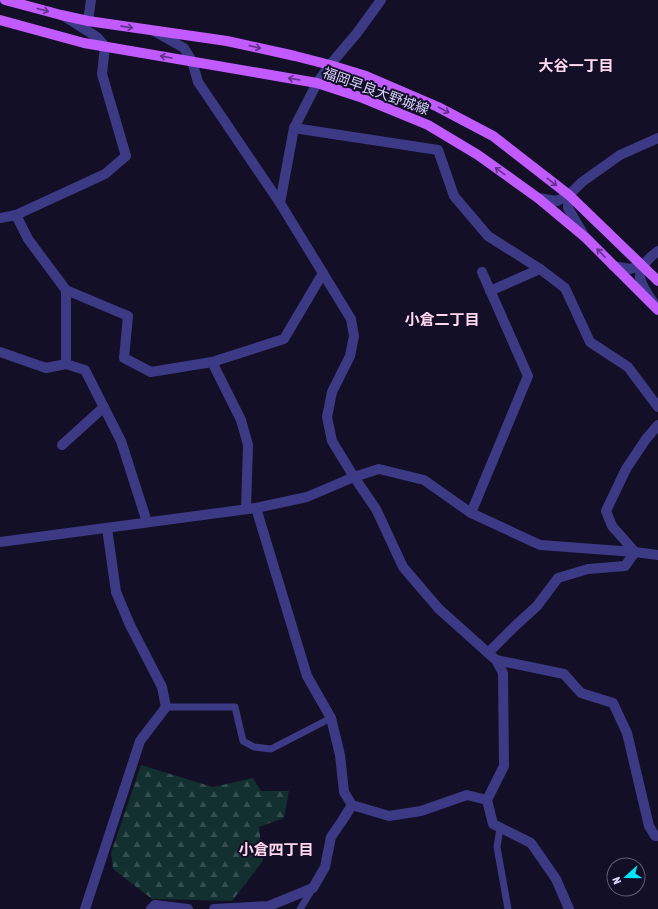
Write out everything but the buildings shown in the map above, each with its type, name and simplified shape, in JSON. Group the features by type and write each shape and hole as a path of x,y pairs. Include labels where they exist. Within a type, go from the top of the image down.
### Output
{"main road":[{"name":"福岡早良大野城線","path":"5,0 88,21 227,41 295,56 366,76 438,107 493,136 570,195 658,281"},
{"name":"福岡早良大野城線","path":"0,20 84,43 317,83 360,97 428,125 478,155 538,198 586,238 658,310"}],"street":[{"path":"88,21 90,0"},
{"path":"280,203 294,128 317,83 381,0"},
{"path":"0,218 16,215 105,174 126,156 102,74 105,46 97,36 61,15"},
{"path":"153,30 184,48 192,61 198,82 280,203 351,319 354,336 350,356 332,392 327,417 332,441 376,509 403,567 439,609 496,660 503,673 504,766 487,800 493,824 531,843 556,879 569,909"},
{"path":"294,128 438,150 454,196 488,236 540,269 565,288 590,342 628,367 658,407"},
{"path":"538,198 557,200 570,195 582,182 620,156 658,138"},
{"path":"570,195 568,208 586,238"},
{"path":"16,215 28,239 66,290 128,316 124,358 151,372 212,362 284,339 323,273"},
{"path":"613,266 630,269 642,265 658,251"},
{"path":"642,265 639,274 641,284 658,310"},
{"path":"490,291 540,269"},
{"path":"471,513 528,376 482,272"},
{"path":"66,290 66,364"},
{"path":"0,352 46,368 66,364 85,370 121,440 147,522"},
{"path":"212,362 241,420 248,445 251,508 307,676 331,718 340,755 344,792 352,805 389,816 421,811 467,795 487,800"},
{"path":"62,445 104,407"},
{"path":"634,552 612,526 606,511 626,469 646,439 658,425"},
{"path":"0,542 251,508 307,497 354,477 379,469 424,480 471,513 540,545 658,554"},
{"path":"85,909 140,741 166,706 162,687 130,625 116,592 107,528"},
{"path":"488,653 537,606 558,578 588,569 625,566 634,552"},
{"path":"496,660 564,674 582,693 612,703 627,732 649,826 654,836 658,836"},
{"path":"214,909 269,906 313,888 325,867 331,837 352,805"},
{"path":"151,909 155,905 188,909"}],"lane":[{"path":"166,706 235,706 243,741 254,747 271,749 331,718"},
{"path":"500,828 497,847 508,909"},
{"path":"300,909 313,888"}],"green space":[{"path":"141,765 213,787 253,778 261,791 289,791 284,818 259,827 263,861 232,901 152,899 113,869 111,853"}],"district":[{"name":"大谷一丁目","path":"576,65"},
{"name":"小倉二丁目","path":"442,319"},
{"name":"小倉四丁目","path":"276,849"}]}
